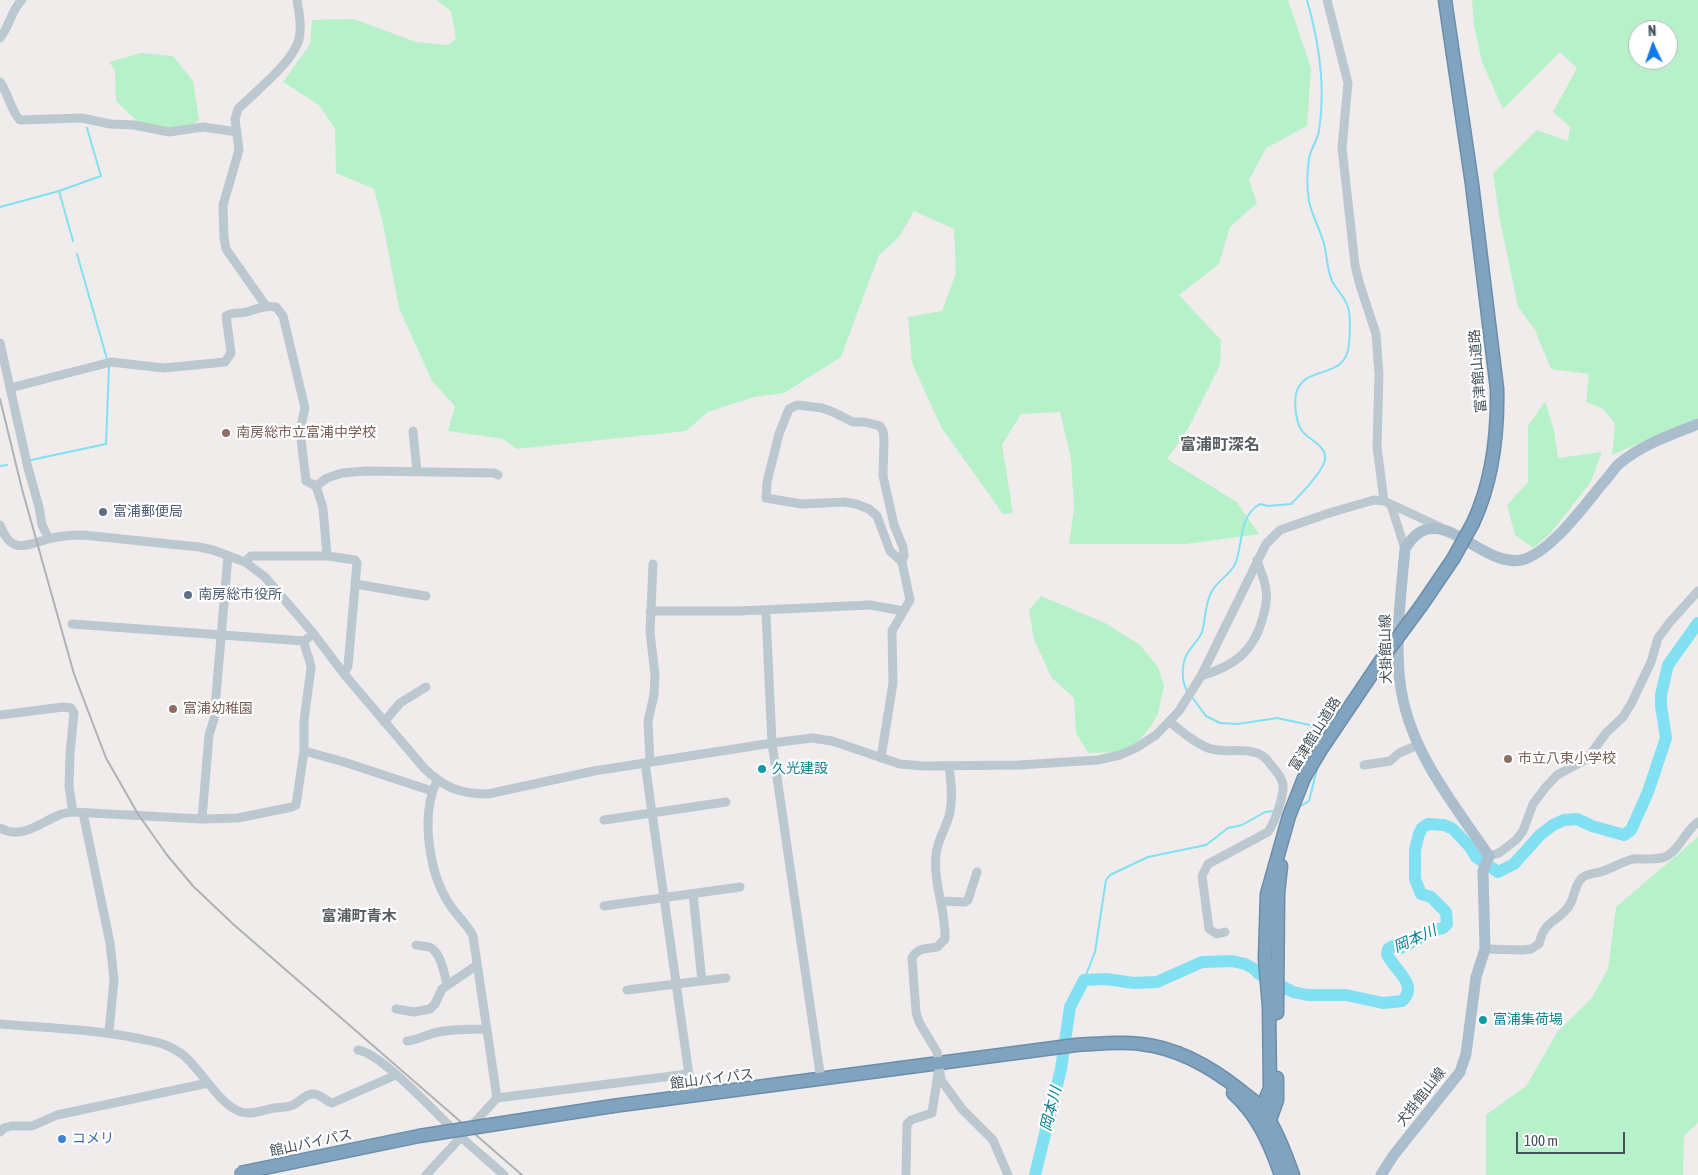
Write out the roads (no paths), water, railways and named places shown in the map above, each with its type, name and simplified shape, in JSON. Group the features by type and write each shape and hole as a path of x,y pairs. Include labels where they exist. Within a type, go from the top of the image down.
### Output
{"highway":[{"name":"富津館山道路","path":"1273,1006 1271,960 1284,834 1294,802 1304,778 1322,748 1384,656 1454,559 1473,523 1484,494 1494,454 1497,409 1496,370 1472,184 1445,0"},
{"path":"1273,1006 1277,1092 1275,1108 1270,1120 1257,1121 1270,1088 1273,1006"},
{"name":"館山バイパス","path":"235,1174 487,1124 821,1080 938,1069 1036,1050 1124,1042 1167,1049 1200,1063 1222,1076 1261,1108 1270,1120 1294,1175"},
{"name":"館山バイパス","path":"1200,1063 1238,1097 1257,1121 1271,1147 1281,1175"}],"main road":[{"path":"1405,549 1410,540 1417,534 1428,529 1443,528 1493,555 1504,559 1523,560 1544,548 1573,520 1620,464 1648,444 1698,424"},
{"name":"犬掛館山線","path":"1381,1175 1393,1156 1460,1072 1466,1054 1476,977 1485,948 1484,871 1489,857 1418,745 1405,706 1400,681 1399,634 1405,549"}],"street":[{"path":"0,38 9,24 15,8 22,0"},
{"path":"266,306 226,249 224,205 239,150 236,119 238,109 288,60 299,40 301,24 297,0"},
{"path":"1327,0 1348,83 1342,148 1355,265 1376,334 1379,374 1378,447 1388,503 1405,549"},
{"path":"0,82 16,117 20,120 82,118 169,132 203,127 237,132"},
{"path":"10,388 111,362 164,368 225,362 231,353 226,316 230,313 245,312 266,306 276,307 283,316 305,408 300,430 306,482 316,486"},
{"path":"0,343 28,468 42,524 49,539"},
{"path":"881,758 893,683 892,631 910,600 902,562 904,555 903,547 894,525 883,476 883,431 880,426 874,423 853,422 822,408 797,405 789,409 776,443 766,482 766,498 802,504 844,502 869,509 877,516 890,551 902,562"},
{"path":"413,431 417,472"},
{"path":"316,486 327,478 342,473 366,471 498,474"},
{"path":"316,486 323,514 327,556"},
{"path":"0,526 4,543 23,547 49,539 83,535 198,546 245,562 265,577 313,633 384,722 438,781 458,791 472,794 488,794 594,771 647,762 812,738 832,741 900,764 949,766 1019,765 1098,760 1120,755 1136,748 1156,735 1179,711 1201,676 1257,560 1272,536 1280,530 1374,500 1388,503 1443,528"},
{"path":"245,562 251,556 262,554 327,556 355,560 357,563 348,666 344,674"},
{"path":"202,819 209,735 214,719 228,556"},
{"path":"1201,676 1220,670 1233,663 1249,649 1260,626 1267,591 1257,560"},
{"path":"653,564 650,632 655,675 654,695 648,721 647,762 652,813 692,1096"},
{"path":"355,584 426,596"},
{"path":"1489,857 1499,853 1516,840 1523,831 1533,804 1557,775 1587,759 1606,733 1623,718 1650,662 1658,638 1698,591"},
{"path":"650,612 739,611 870,605 903,611"},
{"path":"766,614 772,743 821,1080"},
{"path":"72,624 304,641 313,633"},
{"path":"0,828 13,833 32,830 59,815 73,812 202,819 251,816 296,805 304,751 304,721 311,668 311,661 305,651 304,641"},
{"path":"384,722 400,703 426,687"},
{"path":"0,715 64,707 71,708 74,713 69,787 73,812"},
{"path":"1170,722 1188,737 1207,747 1222,752 1251,751 1258,753 1268,760 1281,778 1283,786 1273,824 1268,832 1208,864 1202,876 1208,929 1216,934 1225,932"},
{"path":"1364,765 1390,761 1398,753 1418,745"},
{"path":"304,751 432,791"},
{"path":"949,766 952,801 950,813 936,854 935,867 946,927 945,939 937,947 922,948 915,952 912,958 916,1012 919,1022 931,1040 936,1052 941,1080 962,1109 993,1140 1008,1175"},
{"path":"438,781 432,791 429,810 429,842 434,868 444,895 473,936 497,1098"},
{"path":"604,820 726,802"},
{"path":"83,813 110,943 114,980 109,1032"},
{"path":"1485,948 1531,949 1539,944 1542,932 1547,926 1570,904 1579,881 1584,876 1632,860 1665,857 1673,852 1692,826 1698,822"},
{"path":"941,901 965,902 968,900 977,872"},
{"path":"604,906 740,887"},
{"path":"693,894 702,981"},
{"path":"416,945 431,947 435,950 447,984"},
{"path":"396,1010 414,1012 430,1010 447,984 477,965"},
{"path":"627,990 726,978"},
{"path":"0,1024 109,1032 163,1042 182,1054 232,1108 243,1112 255,1113 287,1107 306,1096 314,1094 318,1094 332,1103 396,1074"},
{"path":"407,1042 436,1033 460,1029 487,1029"},
{"path":"358,1050 371,1054 396,1074 461,1137 504,1175"},
{"path":"906,1175 907,1124 911,1120 932,1113 938,1069"},
{"path":"426,1175 497,1098 688,1074"},
{"path":"0,1132 4,1128 11,1126 32,1126 57,1115 208,1083"}],"waterway":[{"path":"1187,691 1183,676 1184,660 1202,632 1211,593 1234,566 1248,515 1260,504 1268,506 1291,504 1311,483 1324,464 1325,454 1323,450 1302,431 1298,423 1295,403 1296,394 1300,385 1307,378 1333,368 1340,363 1346,356 1349,344 1350,321 1348,307 1330,276 1324,244 1308,196 1309,159 1319,131 1322,98 1318,48 1307,0"},
{"path":"0,207 59,191 101,176 87,128"},
{"path":"59,191 73,241"},
{"path":"77,254 107,359"},
{"path":"31,460 106,444 109,367"},
{"path":"0,466 7,465"},
{"name":"岡本川","path":"1035,1175 1061,1069 1070,1007 1084,980 1107,979 1133,983 1157,982 1202,962 1232,961 1253,968 1259,974 1293,992 1307,995 1346,995 1383,1003 1402,1001 1407,995 1407,983 1390,960 1387,954 1388,949 1393,946 1401,948 1432,931 1443,928 1447,924 1446,912 1431,897 1421,894 1415,879 1415,850 1422,828 1428,824 1444,825 1453,829 1470,847 1476,857 1498,872 1514,864 1540,835 1553,825 1564,820 1577,819 1592,826 1624,835 1631,830 1648,792 1666,738 1661,695 1668,665 1698,623"},
{"path":"1192,697 1206,716 1220,723 1238,724 1277,718 1310,725 1315,730 1319,744"},
{"path":"1299,807 1309,801 1317,769"},
{"path":"1084,980 1095,952 1106,880 1110,875 1148,857 1206,845 1228,828 1242,825 1265,812 1275,811"}],"railway":[{"path":"0,399 22,489 74,674 106,758 138,814 167,855 193,886 233,924 522,1175"}],"place":[{"name":"南房総市立富浦中学校","path":"226,433"},
{"name":"富浦郵便局","path":"103,512"},
{"name":"南房総市役所","path":"188,595"},
{"name":"富浦幼稚園","path":"173,709"},
{"name":"市立八束小学校","path":"1508,759"},
{"name":"久光建設","path":"762,769"},
{"name":"富浦集荷場","path":"1483,1020"},
{"name":"コメリ","path":"62,1139"}],"district":[{"name":"富浦町深名","path":"1220,445"},
{"name":"富浦町青木","path":"359,916"}]}
